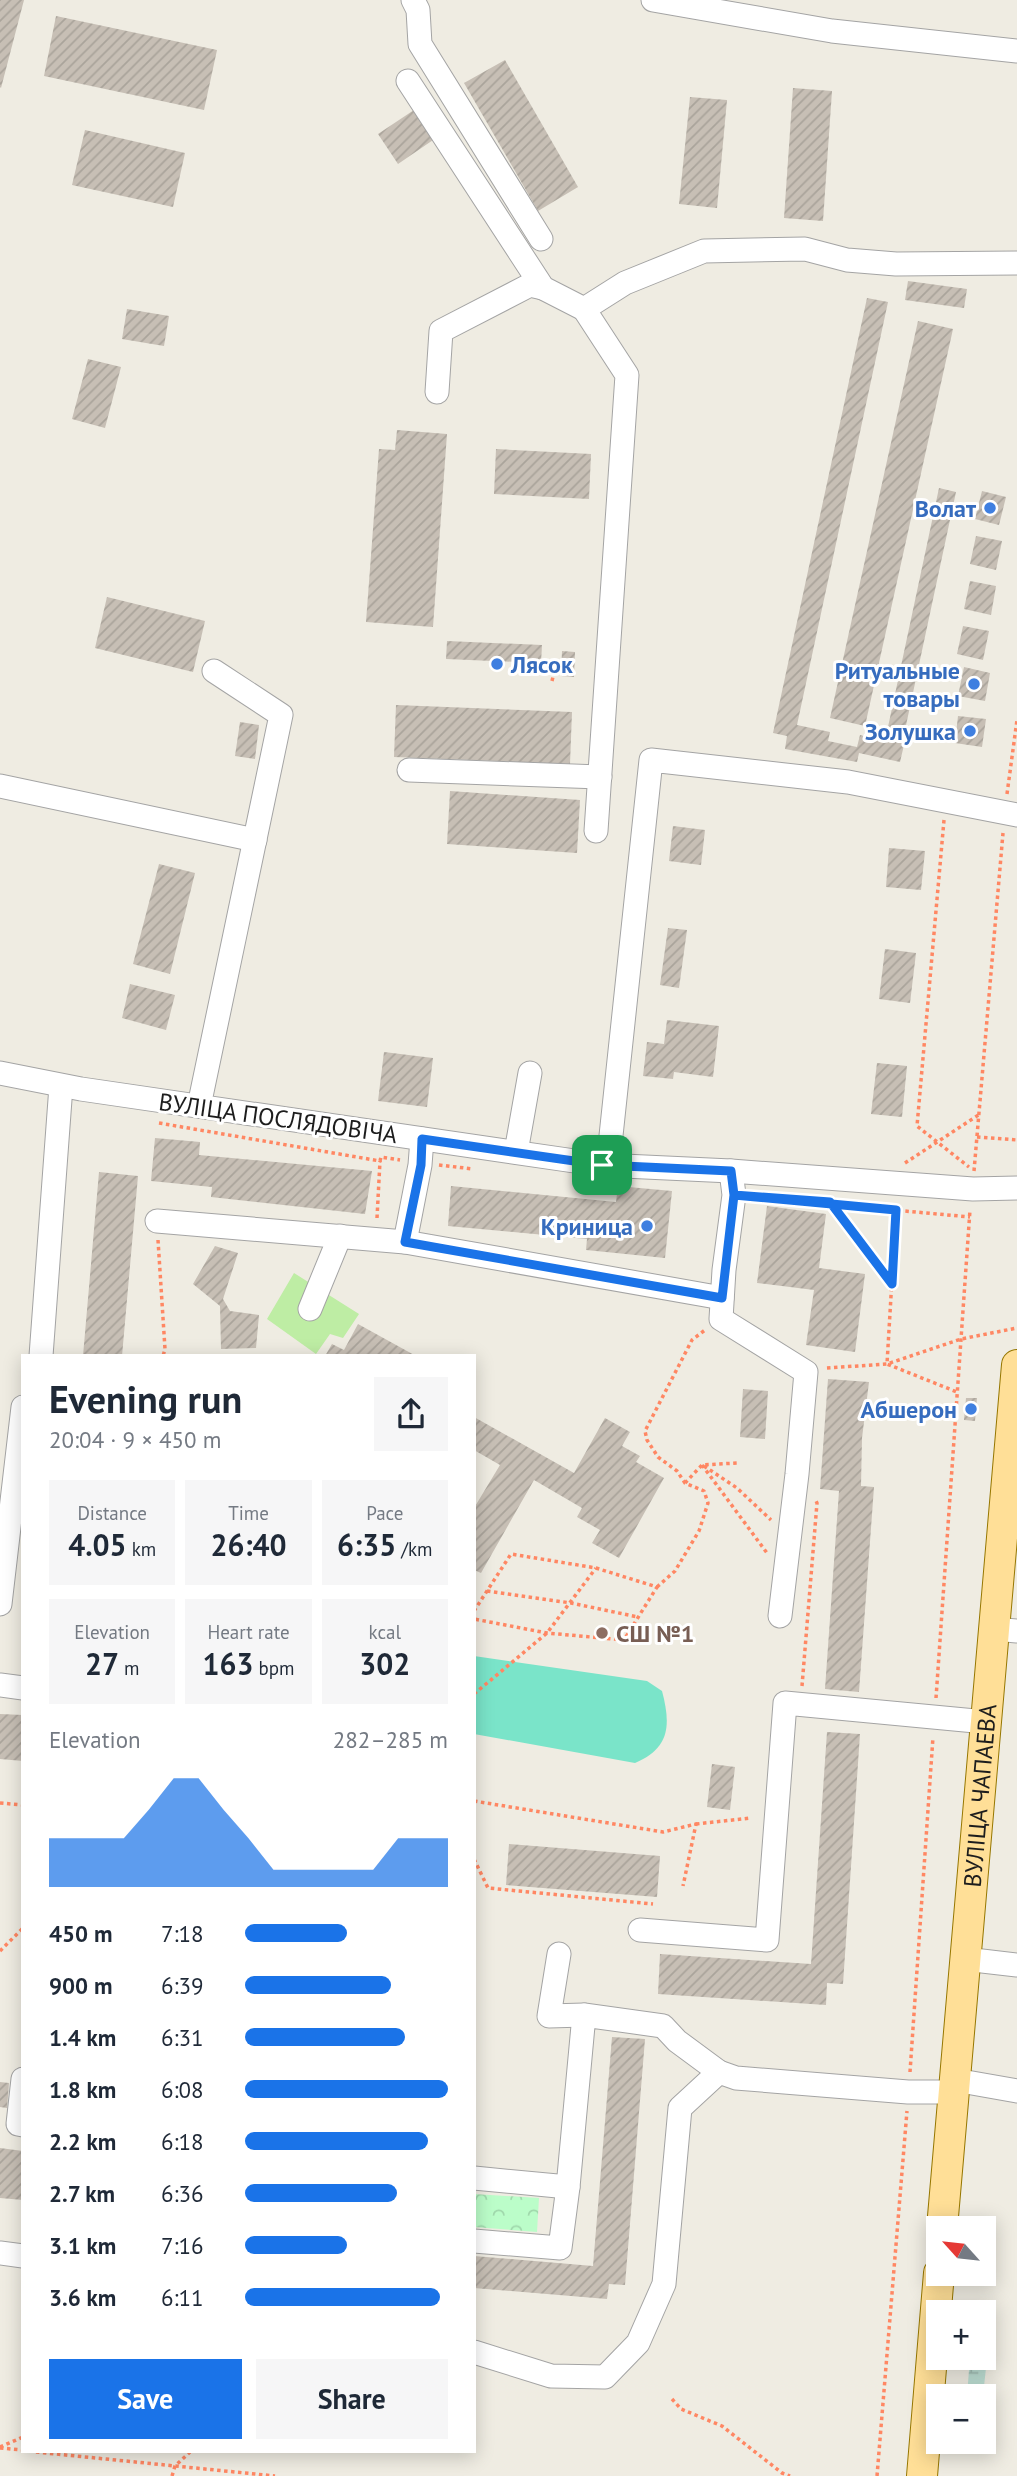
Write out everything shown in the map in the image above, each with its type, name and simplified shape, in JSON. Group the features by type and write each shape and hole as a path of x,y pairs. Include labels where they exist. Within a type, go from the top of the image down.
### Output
{"main road":[{"name":"ВУЛІЦА ЧАПАЕВА","path":"943,2216 986,1721 1005,1630 1017,1365"},
{"path":"922,2476 938,2286"}],"street":[{"path":"412,0 418,10 420,44 541,239"},
{"path":"653,0 832,31 1017,51"},
{"path":"408,81 543,288"},
{"path":"584,309 625,283 704,251 805,249 846,260 896,264 1017,263"},
{"path":"437,392 441,331 530,285 543,288 584,309 627,375 596,831"},
{"path":"199,1106 281,715 214,671"},
{"path":"602,1165 610,1145 651,760 848,782 1011,814"},
{"path":"409,770 600,777"},
{"path":"0,786 255,840"},
{"name":"ВУЛІЦА ПОСЛЯДОВІЧА","path":"0,1073 61,1086 602,1165 973,1180 1017,1188"},
{"path":"516,1152 530,1073"},
{"path":"41,1354 61,1086"},
{"path":"405,1242 421,1165 422,1139"},
{"path":"721,1309 734,1195 731,1171"},
{"path":"157,1222 405,1242 721,1309 806,1372 797,1474 779,1616"},
{"path":"310,1309 340,1236"},
{"path":"0,1604 21,1424"},
{"path":"0,1685 21,1688"},
{"path":"640,1930 767,1940 785,1703 986,1721"},
{"path":"559,1954 549,2016 584,2015 663,2026 677,2041 719,2072 736,2078 908,2092 954,2086 1017,2091"},
{"path":"965,1959 1017,1965"},
{"path":"476,2241 560,2248 584,2015"},
{"path":"476,2353 551,2376 605,2377 638,2343 664,2284 680,2108 719,2072"},
{"path":"21,2097 18,2124 21,2125"},
{"path":"476,2178 568,2187"},
{"path":"0,2253 21,2256"}],"path":[{"path":"552,681 556,664 562,664"},
{"path":"877,2476 908,2092 970,1217 1011,814 1017,720"},
{"path":"944,819 917,1126 937,1142 973,1180"},
{"path":"900,1166 979,1114"},
{"path":"977,1137 1017,1140"},
{"path":"734,1195 970,1217"},
{"path":"830,1202 892,1284"},
{"path":"887,1364 896,1210"},
{"path":"157,1222 164,1354"},
{"path":"476,1619 547,1633 624,1640 657,1587 675,1571 699,1531 708,1503 704,1491 685,1483 677,1471 658,1457 647,1440 645,1431 692,1339 721,1309"},
{"path":"821,1369 887,1364 961,1339 1017,1328"},
{"path":"887,1364 957,1392"},
{"path":"685,1483 702,1465 737,1462"},
{"path":"702,1465 737,1488 779,1528"},
{"path":"702,1465 767,1553"},
{"path":"801,1706 817,1503 813,1494"},
{"path":"476,1608 511,1554 596,1568 657,1587"},
{"path":"476,1692 547,1633 596,1568"},
{"path":"486,1591 571,1603 638,1617"},
{"path":"476,1801 663,1832 696,1824 751,1818"},
{"path":"0,1803 21,1805"},
{"path":"683,1886 696,1824"},
{"path":"476,1864 488,1888 653,1904"},
{"path":"0,1951 21,1930"},
{"path":"672,2399 681,2409 722,2426 782,2473 790,2476"},
{"path":"0,2448 21,2438"},
{"path":"0,2448 21,2451"},
{"path":"46,2453 275,2476"},
{"path":"172,2476 175,2466 189,2453"}],"green space":[{"path":"294,1273 359,1314 343,1338 330,1334 316,1354 267,1319"},
{"path":"476,1656 647,1681 662,1691 667,1725 665,1734 655,1750 635,1763 476,1734"},
{"path":"476,2194 539,2198 537,2232 476,2227"},
{"path":"969,2370 986,2370 984,2384 968,2384"}],"building":[{"path":"0,0 24,0 1,88 0,87"},
{"path":"56,16 217,50 204,110 44,76"},
{"path":"505,60 578,187 538,211 464,83"},
{"path":"793,88 832,91 823,221 784,218"},
{"path":"690,97 727,100 717,208 679,204"},
{"path":"417,108 436,138 398,164 378,134"},
{"path":"85,130 185,153 173,207 72,185"},
{"path":"908,281 967,289 964,308 905,300"},
{"path":"867,298 888,302 797,725 830,732 828,741 857,747 860,735 885,741 939,488 956,492 900,762 859,753 857,762 785,749 787,736 773,733"},
{"path":"127,309 169,316 164,346 122,339"},
{"path":"918,321 953,329 865,726 830,718"},
{"path":"88,359 121,367 105,428 72,419"},
{"path":"397,430 447,434 433,627 366,622 379,449 395,450"},
{"path":"496,449 591,454 589,499 494,494"},
{"name":"Волат","path":"982,491 1006,497 999,525 975,519"},
{"path":"976,536 1002,541 996,570 970,564"},
{"path":"970,581 996,586 991,615 964,609"},
{"path":"107,597 205,621 193,672 95,648"},
{"path":"963,626 989,631 983,660 957,654"},
{"path":"447,641 542,645 541,663 446,659"},
{"path":"562,651 575,652 574,677 561,676"},
{"name":"Ритуальные товары","path":"964,667 990,673 985,701 958,696"},
{"path":"396,705 572,712 570,764 394,757"},
{"name":"Золушка","path":"958,716 986,719 982,747 955,743"},
{"path":"240,722 259,725 255,759 235,756"},
{"path":"450,791 580,800 577,853 447,844"},
{"path":"673,826 705,830 701,865 669,861"},
{"path":"889,848 925,851 921,890 886,887"},
{"path":"159,864 195,873 170,974 133,964"},
{"path":"668,928 687,930 679,988 660,985"},
{"path":"885,949 916,953 910,1003 879,999"},
{"path":"130,984 175,995 166,1030 122,1018"},
{"path":"667,1020 719,1026 713,1077 674,1072 673,1079 643,1076 647,1042 664,1044"},
{"path":"384,1052 433,1058 427,1107 378,1101"},
{"path":"877,1063 907,1066 902,1117 871,1114"},
{"path":"155,1138 200,1142 199,1155 372,1171 365,1214 211,1197 212,1187 151,1181"},
{"path":"99,1172 138,1176 122,1354 83,1354"},
{"path":"451,1186 616,1202 618,1186 672,1191 665,1258 586,1250 587,1239 448,1226"},
{"path":"767,1206 826,1214 819,1268 865,1274 855,1352 806,1345 814,1290 757,1283"},
{"path":"215,1246 238,1253 223,1299 230,1311 259,1315 256,1348 221,1349 220,1306 193,1284"},
{"path":"358,1324 412,1354 326,1354 332,1344 344,1350"},
{"path":"828,1379 869,1382 862,1438 861,1486 874,1487 859,1692 825,1689 839,1491 820,1489"},
{"path":"743,1389 768,1391 765,1439 740,1437"},
{"name":"Абшерон","path":"966,1398 977,1398 975,1421 964,1420"},
{"path":"476,1418 574,1473 605,1418 630,1432 622,1446 640,1456 636,1462 664,1478 619,1558 592,1543 600,1530 577,1517 582,1508 534,1480 481,1573 476,1571 476,1505 500,1465 476,1451"},
{"path":"0,1714 21,1715 21,1761 0,1759"},
{"path":"827,1732 860,1734 843,1984 827,1983 826,2005 658,1994 660,1954 811,1964"},
{"path":"712,1764 735,1767 730,1810 707,1807"},
{"path":"509,1844 660,1856 657,1897 506,1885"},
{"path":"612,2037 645,2039 625,2285 609,2284 607,2299 476,2288 476,2256 593,2266"},
{"path":"0,2082 9,2083 7,2108 0,2107"},
{"path":"0,2148 21,2151 21,2200 0,2198"}],"place":[{"name":"Волат","path":"990,508"},
{"name":"Лясок","path":"497,664"},
{"name":"Ритуальные товары","path":"974,684"},
{"name":"Золушка","path":"970,731"},
{"name":"Криница","path":"647,1226"},
{"name":"Абшерон","path":"971,1409"},
{"name":"СШ №1","path":"602,1633"}],"route":[{"path":"602,1165 422,1139 421,1165 405,1242 722,1298 734,1195 830,1202 892,1284 896,1210 830,1202 734,1195 731,1171 602,1165"}]}
